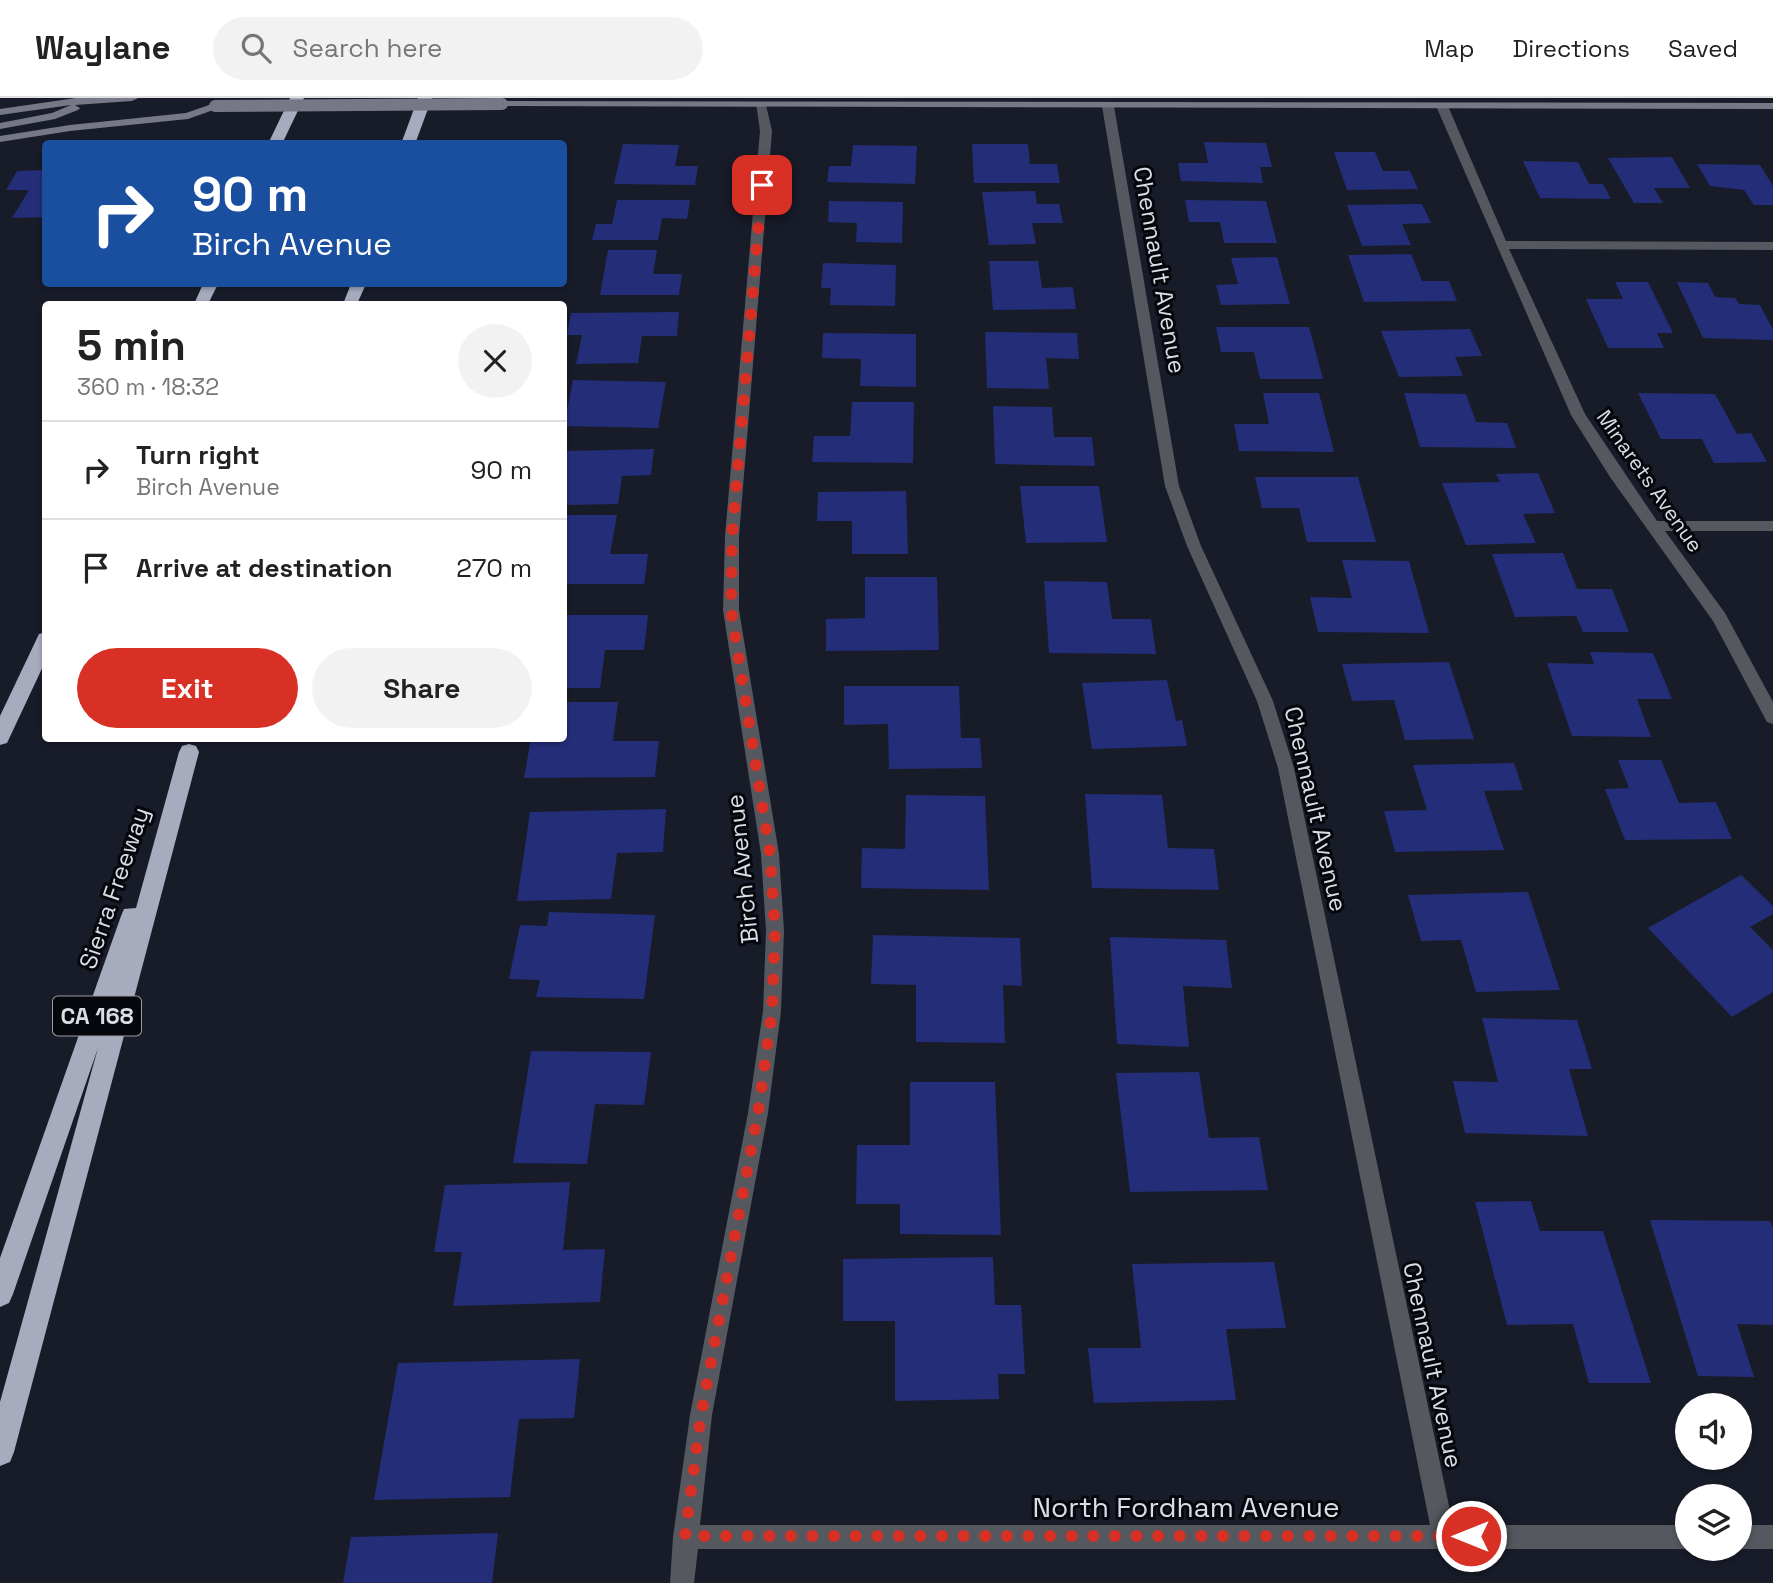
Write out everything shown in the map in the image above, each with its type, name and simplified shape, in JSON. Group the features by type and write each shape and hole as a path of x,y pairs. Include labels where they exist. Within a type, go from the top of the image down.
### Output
{"highway":[{"path":"277,140 297,98"},
{"path":"409,140 425,98"},
{"path":"0,737 42,648"},
{"path":"0,1452 191,745"},
{"name":"Sierra Freeway","path":"0,1294 191,745"}],"main road":[{"path":"0,112 86,100 132,98"},
{"path":"201,98 215,106"},
{"path":"0,126 55,116 86,100"},
{"path":"0,139 70,128 188,116 215,106 942,102 1108,106 1773,106"}],"street":[{"name":"Birch Avenue","path":"682,1583 685,1536 701,1415 758,1113 772,1011 775,931 770,854 731,610 732,536 766,131 760,105"},
{"name":"Chennault Avenue","path":"1108,106 1172,486 1194,546 1265,701 1286,768 1444,1536"},
{"name":"Minarets Avenue","path":"1442,106 1578,415 1615,473 1656,526 1719,617 1773,717"},
{"path":"1501,245 1773,246"},
{"path":"1656,526 1773,526"},
{"name":"North Fordham Avenue","path":"685,1536 1675,1537"},
{"path":"1752,1537 1773,1537"}],"building":[{"path":"1204,142 1266,143 1272,167 1260,167 1263,183 1181,181 1178,163 1208,163"},
{"path":"623,144 679,145 675,166 698,166 695,185 614,184"},
{"path":"972,144 1028,144 1030,164 1057,164 1060,183 974,183"},
{"path":"853,145 917,146 915,184 827,182 829,166 851,166"},
{"path":"1334,152 1375,152 1383,171 1410,171 1418,189 1347,190"},
{"path":"1672,157 1690,188 1654,188 1663,203 1634,203 1608,158"},
{"path":"1523,161 1578,162 1589,184 1603,184 1611,199 1540,198"},
{"path":"1697,164 1760,165 1773,186 1773,205 1754,205 1744,190 1710,186"},
{"path":"42,170 42,217 12,218 29,190 6,190 17,171"},
{"path":"1035,191 1037,204 1059,204 1063,223 1032,223 1036,244 989,245 982,192"},
{"path":"617,200 690,200 687,219 662,218 658,240 592,240 596,224 612,224"},
{"path":"1185,200 1266,201 1277,243 1224,243 1220,222 1189,222"},
{"path":"829,201 903,202 902,243 856,242 857,223 828,222"},
{"path":"1422,204 1431,223 1402,224 1411,245 1362,246 1347,205"},
{"path":"608,250 657,250 653,274 682,274 679,295 600,295"},
{"path":"1411,254 1422,281 1449,281 1457,301 1364,302 1348,255"},
{"path":"1277,257 1290,304 1221,305 1216,285 1238,284 1231,258"},
{"path":"989,261 1038,261 1042,288 1073,287 1076,309 993,310"},
{"path":"823,263 896,265 895,306 830,305 831,288 821,288"},
{"path":"1615,282 1648,282 1673,333 1657,333 1664,348 1608,348 1586,299 1623,299"},
{"path":"1677,282 1708,283 1715,297 1735,298 1739,304 1760,305 1773,330 1773,340 1703,338"},
{"path":"679,312 677,336 642,336 638,363 576,364 582,335 567,335 571,313"},
{"path":"1216,327 1309,327 1323,379 1260,379 1254,352 1221,352"},
{"path":"1470,329 1482,356 1455,357 1463,376 1399,377 1381,331"},
{"path":"985,332 1077,333 1079,359 1046,358 1049,389 987,388"},
{"path":"823,333 916,334 916,387 860,386 861,359 822,358"},
{"path":"573,380 666,382 658,428 567,426"},
{"path":"1263,393 1319,393 1334,452 1239,451 1234,424 1269,424"},
{"path":"1404,393 1466,394 1476,422 1507,423 1516,448 1420,447"},
{"path":"1638,393 1715,394 1737,434 1751,433 1767,462 1714,463 1702,439 1661,439"},
{"path":"852,402 914,402 913,463 812,462 814,436 850,436"},
{"path":"993,406 1052,407 1054,437 1092,437 1095,466 995,464"},
{"path":"654,449 651,475 622,476 618,504 567,505 567,451"},
{"path":"1538,473 1555,513 1523,514 1536,543 1466,545 1442,483 1500,482 1496,474"},
{"path":"1255,477 1358,477 1376,542 1307,542 1299,508 1262,508"},
{"path":"1020,486 1099,486 1107,542 1026,543"},
{"path":"906,491 908,554 852,554 852,521 817,521 818,492"},
{"path":"567,515 617,515 610,554 648,554 644,584 567,584"},
{"path":"1563,553 1577,589 1612,589 1629,632 1583,632 1576,616 1515,617 1492,554"},
{"path":"1342,560 1409,561 1429,633 1318,632 1310,597 1352,598"},
{"path":"865,577 937,577 939,650 826,651 826,619 865,618"},
{"path":"1044,581 1107,582 1112,619 1151,619 1156,654 1049,653"},
{"path":"567,615 648,615 644,650 605,650 600,688 567,688"},
{"path":"1590,652 1653,653 1672,699 1637,699 1651,737 1572,736 1547,663 1594,664"},
{"path":"1449,662 1474,739 1405,740 1394,700 1352,701 1342,664"},
{"path":"1167,680 1176,721 1182,720 1187,746 1092,749 1082,683"},
{"path":"844,686 959,686 961,738 980,738 982,768 889,769 888,724 844,725"},
{"path":"567,702 618,702 613,741 659,741 655,777 524,778 530,742 567,742"},
{"path":"1618,760 1661,760 1679,803 1716,802 1732,839 1625,840 1605,789 1629,788"},
{"path":"1514,763 1523,790 1484,791 1504,850 1395,852 1384,811 1427,810 1413,765"},
{"path":"1085,794 1162,795 1168,848 1214,849 1219,890 1092,888"},
{"path":"906,795 985,796 989,890 861,888 862,848 905,849"},
{"path":"666,809 663,852 617,853 611,899 517,901 530,812"},
{"path":"1741,875 1773,906 1773,914 1750,927 1773,950 1773,992 1732,1017 1648,928"},
{"path":"1528,892 1560,990 1476,992 1461,940 1421,941 1408,895"},
{"path":"549,912 655,915 644,999 536,997 540,980 509,979 520,925 547,926"},
{"path":"873,935 1020,938 1022,986 1003,985 1005,1043 916,1042 916,985 871,984"},
{"path":"1110,937 1226,940 1232,988 1183,986 1189,1047 1117,1044"},
{"path":"1482,1018 1577,1020 1592,1069 1569,1069 1588,1136 1465,1133 1453,1081 1498,1082"},
{"path":"531,1051 651,1052 644,1105 595,1104 587,1164 513,1163"},
{"path":"1199,1072 1209,1138 1259,1137 1268,1190 1130,1192 1116,1073"},
{"path":"910,1082 995,1082 1001,1235 900,1234 900,1204 856,1204 857,1145 910,1145"},
{"path":"570,1182 563,1250 605,1249 600,1302 453,1306 462,1252 434,1252 445,1185"},
{"path":"1531,1201 1540,1231 1603,1231 1651,1383 1589,1383 1573,1324 1507,1325 1475,1202"},
{"path":"1650,1220 1770,1221 1773,1228 1773,1325 1737,1324 1754,1377 1698,1376"},
{"path":"993,1257 995,1305 1021,1305 1025,1374 998,1374 999,1399 895,1401 895,1321 843,1321 843,1259"},
{"path":"1274,1262 1286,1328 1226,1329 1236,1400 1094,1403 1088,1348 1141,1348 1132,1264"},
{"path":"580,1359 574,1418 519,1419 510,1497 374,1500 398,1363"},
{"path":"498,1533 492,1583 343,1583 351,1537"}],"route":[{"path":"762,185 732,536 731,610 770,854 775,931 772,1011 758,1113 701,1415 685,1536 1471,1536"}]}
